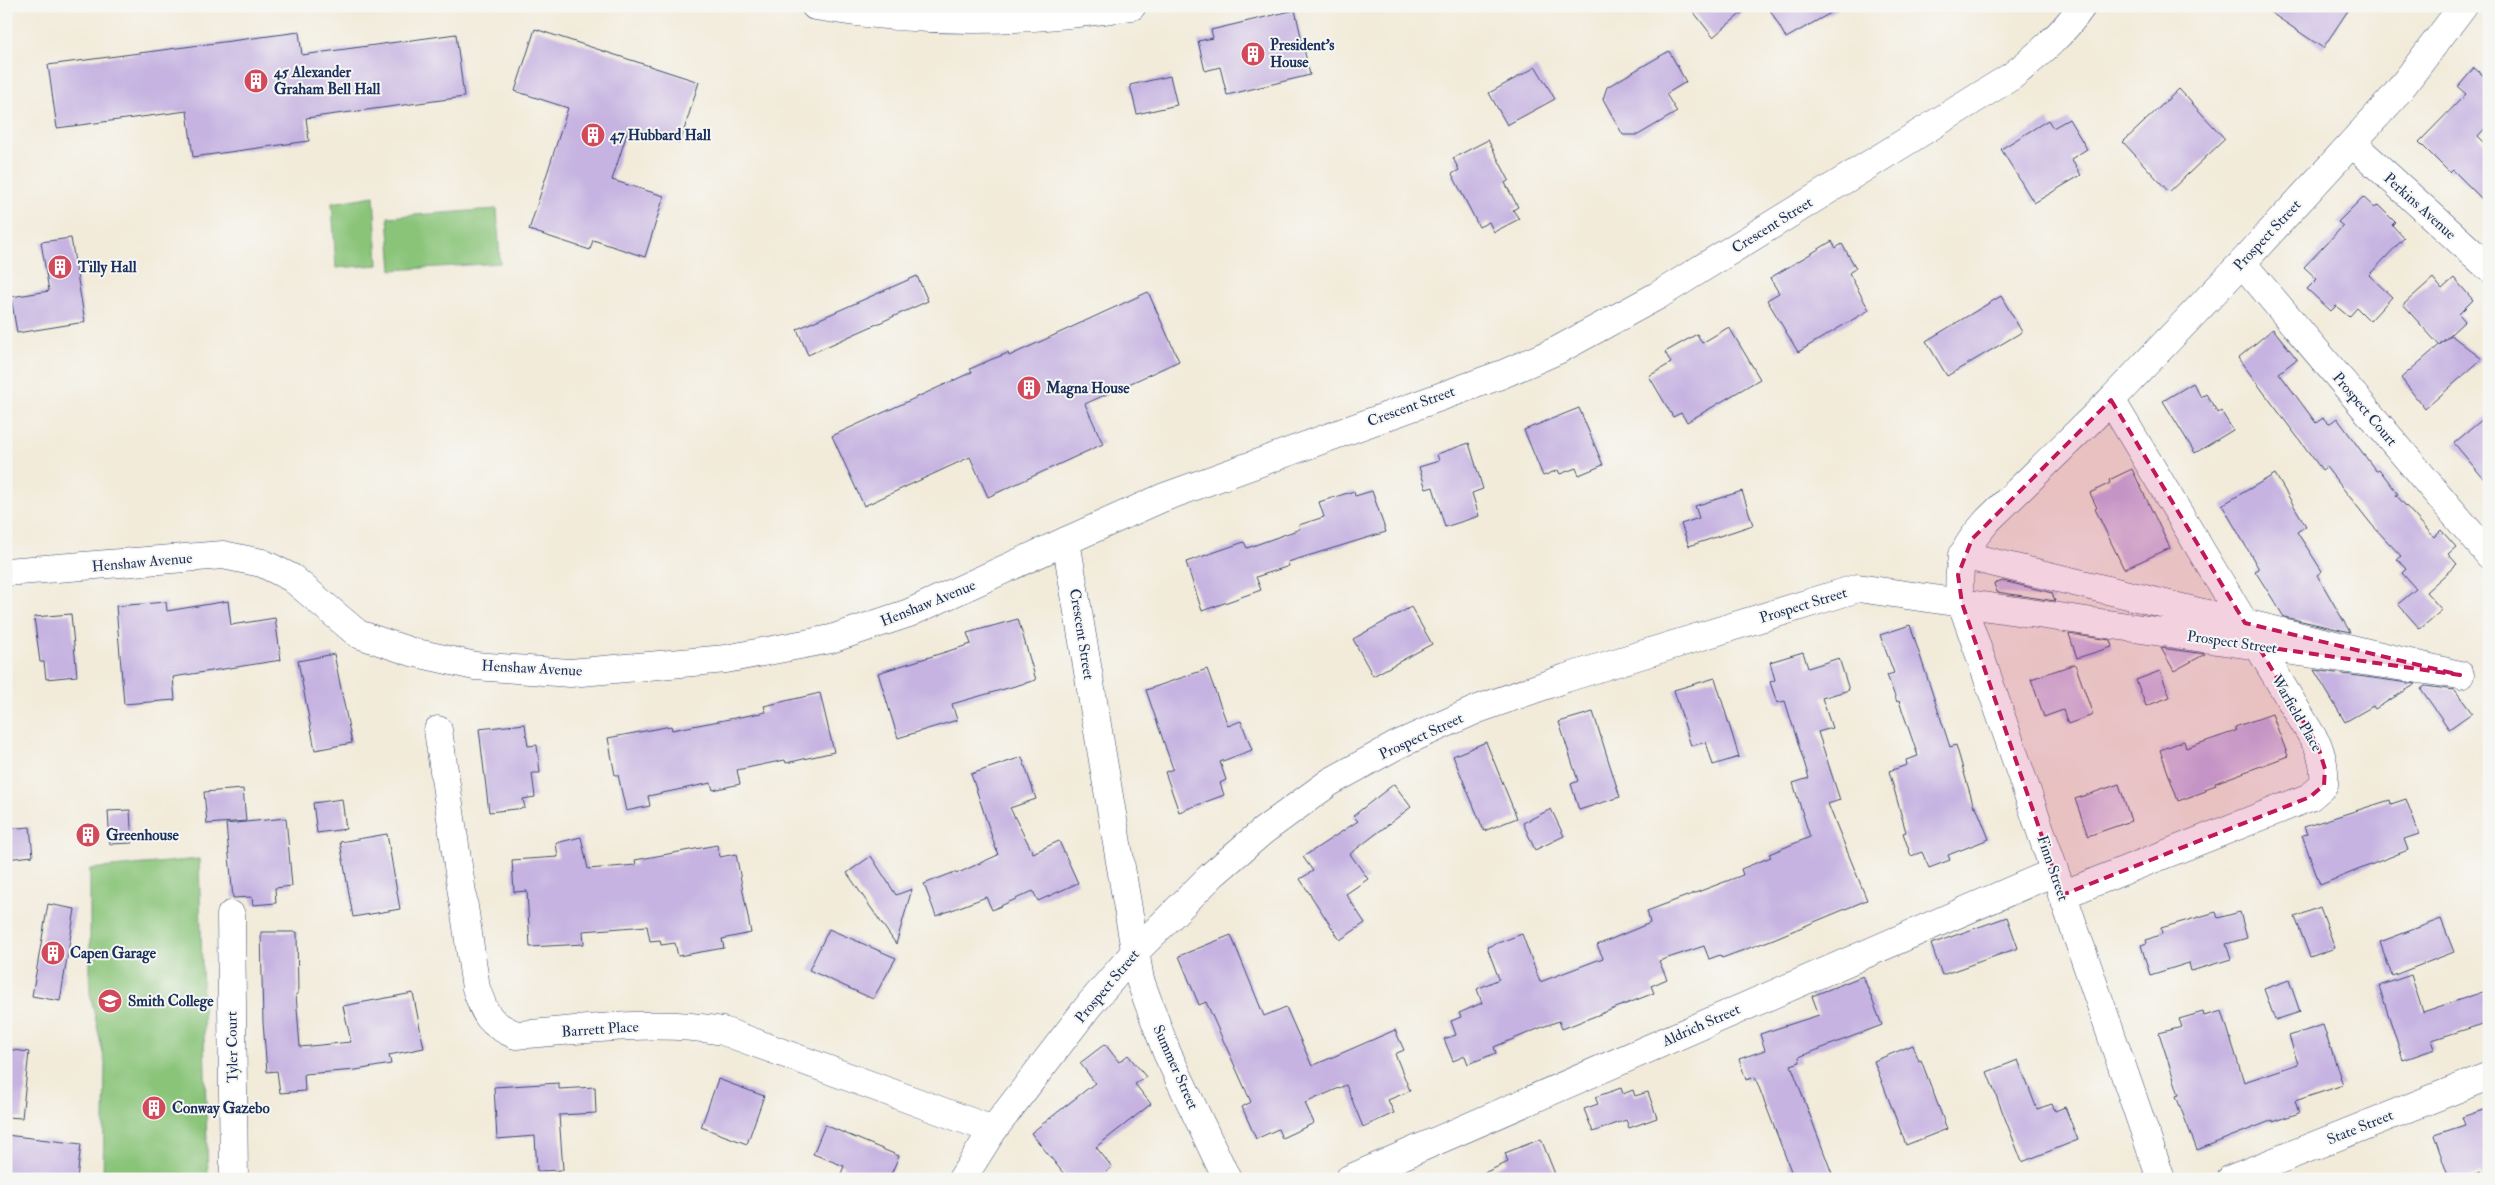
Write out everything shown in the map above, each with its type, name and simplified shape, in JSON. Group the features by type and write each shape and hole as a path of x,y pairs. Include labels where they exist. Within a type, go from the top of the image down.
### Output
{"street":[{"path":"815,6 899,18 962,20 1054,16 1132,6"},
{"name":"Crescent Street","path":"1134,952 1066,541 1162,498 1503,374 1558,350 1657,296 2012,76 2050,45 2067,28 2082,6"},
{"name":"Prospect Street","path":"962,1179 993,1130 1090,1004 1134,952 1212,875 1263,831 1330,782 1397,745 1478,709 1566,678 1858,588 2460,675 1962,555 1972,539 1988,520 2111,400 2242,263 2352,143 2419,66 2463,6"},
{"name":"Perkins Avenue","path":"2352,143 2489,268"},
{"name":"Prospect Court","path":"2242,263 2489,555"},
{"name":"Warfield Place","path":"2058,883 2310,797 2324,785 2324,761 2318,746 2111,400"},
{"name":"Henshaw Avenue","path":"6,572 223,555 262,563 292,578 358,634 412,652 475,666 570,673 726,659 831,639 909,613 1066,541"},
{"name":"Finn Street","path":"1962,555 1958,575 1960,598 2160,1179"},
{"name":"Barrett Place","path":"438,730 476,988 490,1019 500,1028 516,1035 642,1026 685,1026 723,1031 993,1130"},
{"name":"Aldrich Street","path":"1348,1179 2058,883"},
{"name":"Tyler Court","path":"231,916 234,1179"},
{"name":"Summer Street","path":"1134,952 1140,980 1167,1053 1227,1179"},
{"name":"State Street","path":"2231,1179 2489,1076"}],"highlighted area":[{"path":"2111,400 2245,623 2460,675 2258,646 2318,746 2325,769 2324,785 2310,797 2062,895 1962,603 1958,575 1972,539"}],"green space":[{"path":"374,196 378,265 336,268 332,203"},
{"path":"497,209 500,263 392,270 388,217"},
{"path":"199,859 208,1179 103,1179 105,1063 90,993 90,869"}],"building":[{"path":"1689,6 1750,6 1713,37"},
{"path":"1768,6 1843,6 1786,38"},
{"path":"2261,6 2351,6 2323,48"},
{"name":"President's House","path":"1295,10 1310,75 1227,95 1220,67 1205,71 1198,41 1213,38 1211,30"},
{"name":"47 Hubbard Hall","path":"535,29 699,82 680,143 629,127 612,180 664,196 645,257 593,240 590,250 529,230 568,108 515,91"},
{"name":"45 Alexander Graham Bell Hall","path":"299,32 302,55 456,34 464,97 306,118 309,141 193,157 187,111 57,128 48,65"},
{"path":"1669,51 1686,82 1666,94 1677,112 1638,135 1623,135 1603,99 1607,87"},
{"path":"1536,67 1555,99 1507,125 1489,93"},
{"path":"2474,68 2484,76 2489,71 2489,124 2478,136 2489,147 2489,206 2453,170 2450,173 2419,142 2466,94 2458,87"},
{"path":"1170,76 1177,105 1137,114 1130,85"},
{"path":"2179,89 2225,139 2169,192 2123,142"},
{"path":"2069,119 2087,149 2071,159 2081,175 2034,203 2001,149 2048,120 2053,128"},
{"path":"1488,140 1509,180 1505,183 1518,207 1513,210 1519,219 1494,232 1489,222 1479,227 1452,174 1459,170 1453,158"},
{"path":"2363,197 2375,208 2378,205 2395,222 2392,225 2404,238 2369,275 2392,297 2370,321 2357,308 2349,317 2336,306 2331,311 2307,289 2317,279 2304,267 2343,226 2338,222"},
{"name":"Tilly Hall","path":"71,238 85,322 17,333 11,297 49,291 41,242"},
{"path":"1832,241 1836,248 1842,244 1856,268 1849,273 1869,310 1798,352 1767,300 1779,293 1770,278"},
{"path":"917,276 928,301 808,355 797,329"},
{"path":"2433,278 2442,289 2454,278 2473,300 2459,314 2465,321 2439,345 2403,305"},
{"name":"Magna House","path":"1148,292 1179,361 1085,404 1103,444 988,497 970,457 864,506 832,436 972,372 970,369 1008,353 1009,356"},
{"path":"2001,296 2022,332 1947,376 1926,341"},
{"path":"1729,327 1760,379 1687,422 1681,413 1673,417 1649,376 1671,363 1665,352 1697,334 1702,343"},
{"path":"2273,329 2297,359 2279,373 2316,423 2323,418 2329,424 2337,418 2376,471 2379,469 2398,494 2396,495 2434,537 2441,530 2456,547 2448,554 2457,564 2426,592 2442,610 2420,629 2398,604 2416,589 2402,573 2406,569 2397,559 2401,556 2372,525 2326,467 2322,470 2238,358"},
{"path":"2451,335 2482,359 2425,409 2401,378"},
{"path":"2193,383 2201,397 2206,394 2218,413 2221,411 2233,430 2195,453 2163,401"},
{"path":"1579,408 1603,465 1579,475 1576,468 1560,474 1558,470 1543,476 1524,430"},
{"path":"2489,414 2489,485 2454,443"},
{"path":"1469,443 1483,489 1472,493 1479,516 1445,527 1433,487 1426,489 1419,467 1439,461 1437,454"},
{"path":"2132,469 2170,548 2124,569 2095,509 2097,508 2090,493 2110,483 2109,480"},
{"path":"2275,474 2306,526 2297,532 2322,571 2317,575 2350,632 2284,617 2255,571 2259,569 2222,505"},
{"path":"1354,491 1355,496 1372,491 1386,532 1288,562 1289,566 1256,577 1261,590 1202,611 1186,562 1244,542 1247,548 1300,529 1299,525 1324,517 1319,502"},
{"path":"1742,491 1753,525 1689,546 1681,524 1699,518 1695,506"},
{"path":"2003,581 2052,593 2055,601 1997,592 1994,584"},
{"path":"228,601 231,625 275,618 281,660 173,677 175,700 124,704 116,606 166,602 167,611"},
{"path":"1411,607 1432,644 1373,676 1353,639"},
{"path":"71,614 77,676 46,679 44,662 40,662 34,617"},
{"path":"1018,619 1036,680 952,704 957,720 898,738 878,673 971,644 967,633"},
{"path":"1910,625 1950,747 1956,745 1974,807 1976,806 1989,839 1948,855 1950,860 1929,868 1922,852 1911,856 1903,833 1906,832 1889,771 1907,765 1906,760 1918,756 1899,701 1897,702 1887,675 1894,673 1880,635"},
{"path":"2069,634 2110,640 2112,647 2077,658"},
{"path":"2161,648 2205,654 2174,671"},
{"path":"1803,652 1808,668 1839,658 1849,690 1822,698 1832,728 1818,732 1840,800 1828,804 1867,900 1722,958 1720,955 1709,959 1704,946 1659,961 1667,979 1651,986 1654,993 1562,1029 1559,1021 1545,1026 1494,1047 1496,1053 1468,1064 1465,1056 1453,1061 1444,1039 1456,1035 1451,1021 1461,1017 1459,1013 1482,1003 1477,989 1499,979 1487,947 1522,934 1540,982 1603,958 1597,945 1650,923 1647,911 1743,875 1741,869 1771,857 1769,854 1810,837 1793,783 1809,778 1785,701 1777,703 1770,682 1775,680 1770,662"},
{"path":"334,654 352,743 315,750 298,661"},
{"path":"2075,664 2093,715 2068,724 2063,710 2044,717 2031,679"},
{"path":"1207,669 1228,726 1241,721 1252,750 1220,762 1226,780 1220,783 1224,795 1179,812 1165,772 1173,769 1146,690"},
{"path":"2314,670 2416,684 2375,709 2373,706 2345,722"},
{"path":"2160,671 2170,697 2146,706 2136,680"},
{"path":"1715,678 1739,757 1713,765 1706,742 1691,746 1674,690"},
{"path":"2425,686 2455,690 2472,713 2449,729 2421,689"},
{"path":"820,693 834,752 786,763 785,760 737,770 740,784 713,790 711,783 648,796 650,806 626,811 618,775 615,775 608,738 671,726 672,730 766,712 764,706"},
{"path":"1593,712 1620,797 1579,810 1571,784 1578,781 1559,722"},
{"path":"2272,714 2288,756 2215,783 2216,785 2205,789 2206,791 2178,801 2160,750 2184,741 2186,748 2236,731 2235,727"},
{"path":"525,724 528,746 537,745 540,773 532,773 535,797 523,799 525,808 489,812 479,729"},
{"path":"1486,742 1517,818 1484,831 1453,756"},
{"path":"1022,757 1036,799 1010,808 1033,853 1059,841 1078,883 1038,901 1033,891 992,910 986,897 936,916 924,884 955,872 956,874 998,855 971,774"},
{"path":"1394,784 1411,807 1350,854 1368,879 1346,894 1365,923 1340,940 1300,879 1313,871 1303,857 1358,821 1353,816"},
{"path":"2119,784 2131,821 2088,836 2075,799"},
{"path":"243,789 246,821 207,824 204,792"},
{"path":"342,799 346,829 317,833 313,803"},
{"path":"2406,799 2419,834 2404,839 2408,850 2320,885 2302,835 2307,834 2304,827 2390,800 2391,804"},
{"path":"1551,809 1564,836 1535,850 1523,823"},
{"path":"130,810 132,843 110,844 108,811"},
{"path":"286,818 292,886 275,888 276,903 253,905 252,897 233,898 226,824"},
{"path":"30,827 33,856 6,859 6,829"},
{"path":"387,834 400,909 353,917 340,842"},
{"path":"581,837 588,869 636,865 635,860 717,845 720,857 736,854 751,933 722,939 724,948 678,956 675,943 661,945 660,940 650,941 647,926 583,931 584,944 530,947 527,891 514,892 512,860 558,857 556,843"},
{"path":"871,856 896,895 912,889 896,944 847,873"},
{"name":"Capen Garage","path":"48,904 75,909 60,1001 32,996"},
{"path":"2320,907 2335,948 2310,957 2295,917"},
{"path":"2216,912 2218,918 2240,912 2247,938 2226,944 2231,959 2191,971 2189,963 2150,975 2141,945 2147,943 2146,940 2162,934 2161,928"},
{"path":"2007,917 2018,948 1942,975 1931,944"},
{"path":"2441,919 2454,952 2392,976 2380,942"},
{"path":"829,929 896,958 873,999 809,970"},
{"path":"261,932 297,932 298,994 296,994 300,1047 351,1042 343,1006 413,993 424,1048 389,1055 391,1064 356,1070 304,1074 305,1091 280,1093 277,1071 267,1072 263,1022"},
{"path":"1231,935 1264,1016 1286,1007 1312,1066 1395,1030 1404,1050 1395,1054 1410,1091 1388,1100 1394,1113 1363,1127 1346,1085 1305,1103 1314,1123 1282,1138 1278,1129 1256,1139 1242,1107 1251,1102 1206,1002 1199,1005 1179,956"},
{"path":"2411,975 2423,1012 2489,990 2489,1022 2432,1040 2435,1049 2403,1060 2379,986"},
{"path":"1863,976 1882,1025 1799,1057 1800,1062 1791,1065 1834,1179 1794,1179 1755,1077 1746,1080 1739,1059 1765,1050 1760,1034 1819,1015 1812,996"},
{"path":"2289,980 2300,1012 2275,1020 2264,989"},
{"path":"2222,1011 2244,1082 2298,1064 2289,1036 2323,1025 2343,1085 2295,1101 2299,1113 2273,1122 2273,1120 2197,1150 2176,1096 2179,1095 2159,1033 2182,1027 2179,1019 2203,1012 2204,1016"},
{"path":"1105,1044 1119,1062 1128,1055 1146,1077 1135,1084 1151,1104 1096,1147 1112,1167 1098,1179 1068,1179 1031,1133 1095,1083 1080,1063"},
{"path":"1913,1045 1919,1061 1921,1060 1947,1129 1906,1145 1874,1061"},
{"path":"6,1049 29,1052 22,1118 6,1117"},
{"path":"2018,1060 2037,1109 2052,1104 2055,1111 2065,1107 2078,1140 2022,1162 1987,1072"},
{"path":"718,1079 764,1096 747,1144 701,1127"},
{"path":"559,1083 559,1089 595,1087 596,1113 559,1115 563,1170 537,1171 535,1136 497,1139 494,1087"},
{"path":"1621,1088 1623,1094 1633,1090 1635,1096 1648,1092 1657,1118 1629,1128 1626,1120 1593,1132 1584,1109 1598,1104 1595,1097"},
{"path":"2489,1108 2489,1179 2484,1179 2482,1172 2463,1179 2449,1179 2434,1135 2465,1125 2462,1117"},
{"path":"825,1125 899,1156 889,1179 839,1179 844,1166 813,1154"},
{"path":"6,1135 81,1144 77,1179 6,1179"},
{"path":"1541,1139 1557,1179 1471,1179 1508,1162 1505,1153"}],"place":[{"name":"President's House","path":"1253,54"},
{"name":"45 Alexander Graham Bell Hall","path":"256,81"},
{"name":"47 Hubbard Hall","path":"593,135"},
{"name":"Tilly Hall","path":"60,267"},
{"name":"Magna House","path":"1029,388"},
{"name":"Greenhouse","path":"88,835"},
{"name":"Capen Garage","path":"53,953"},
{"name":"Smith College","path":"110,1001"},
{"name":"Conway Gazebo","path":"154,1108"}]}
